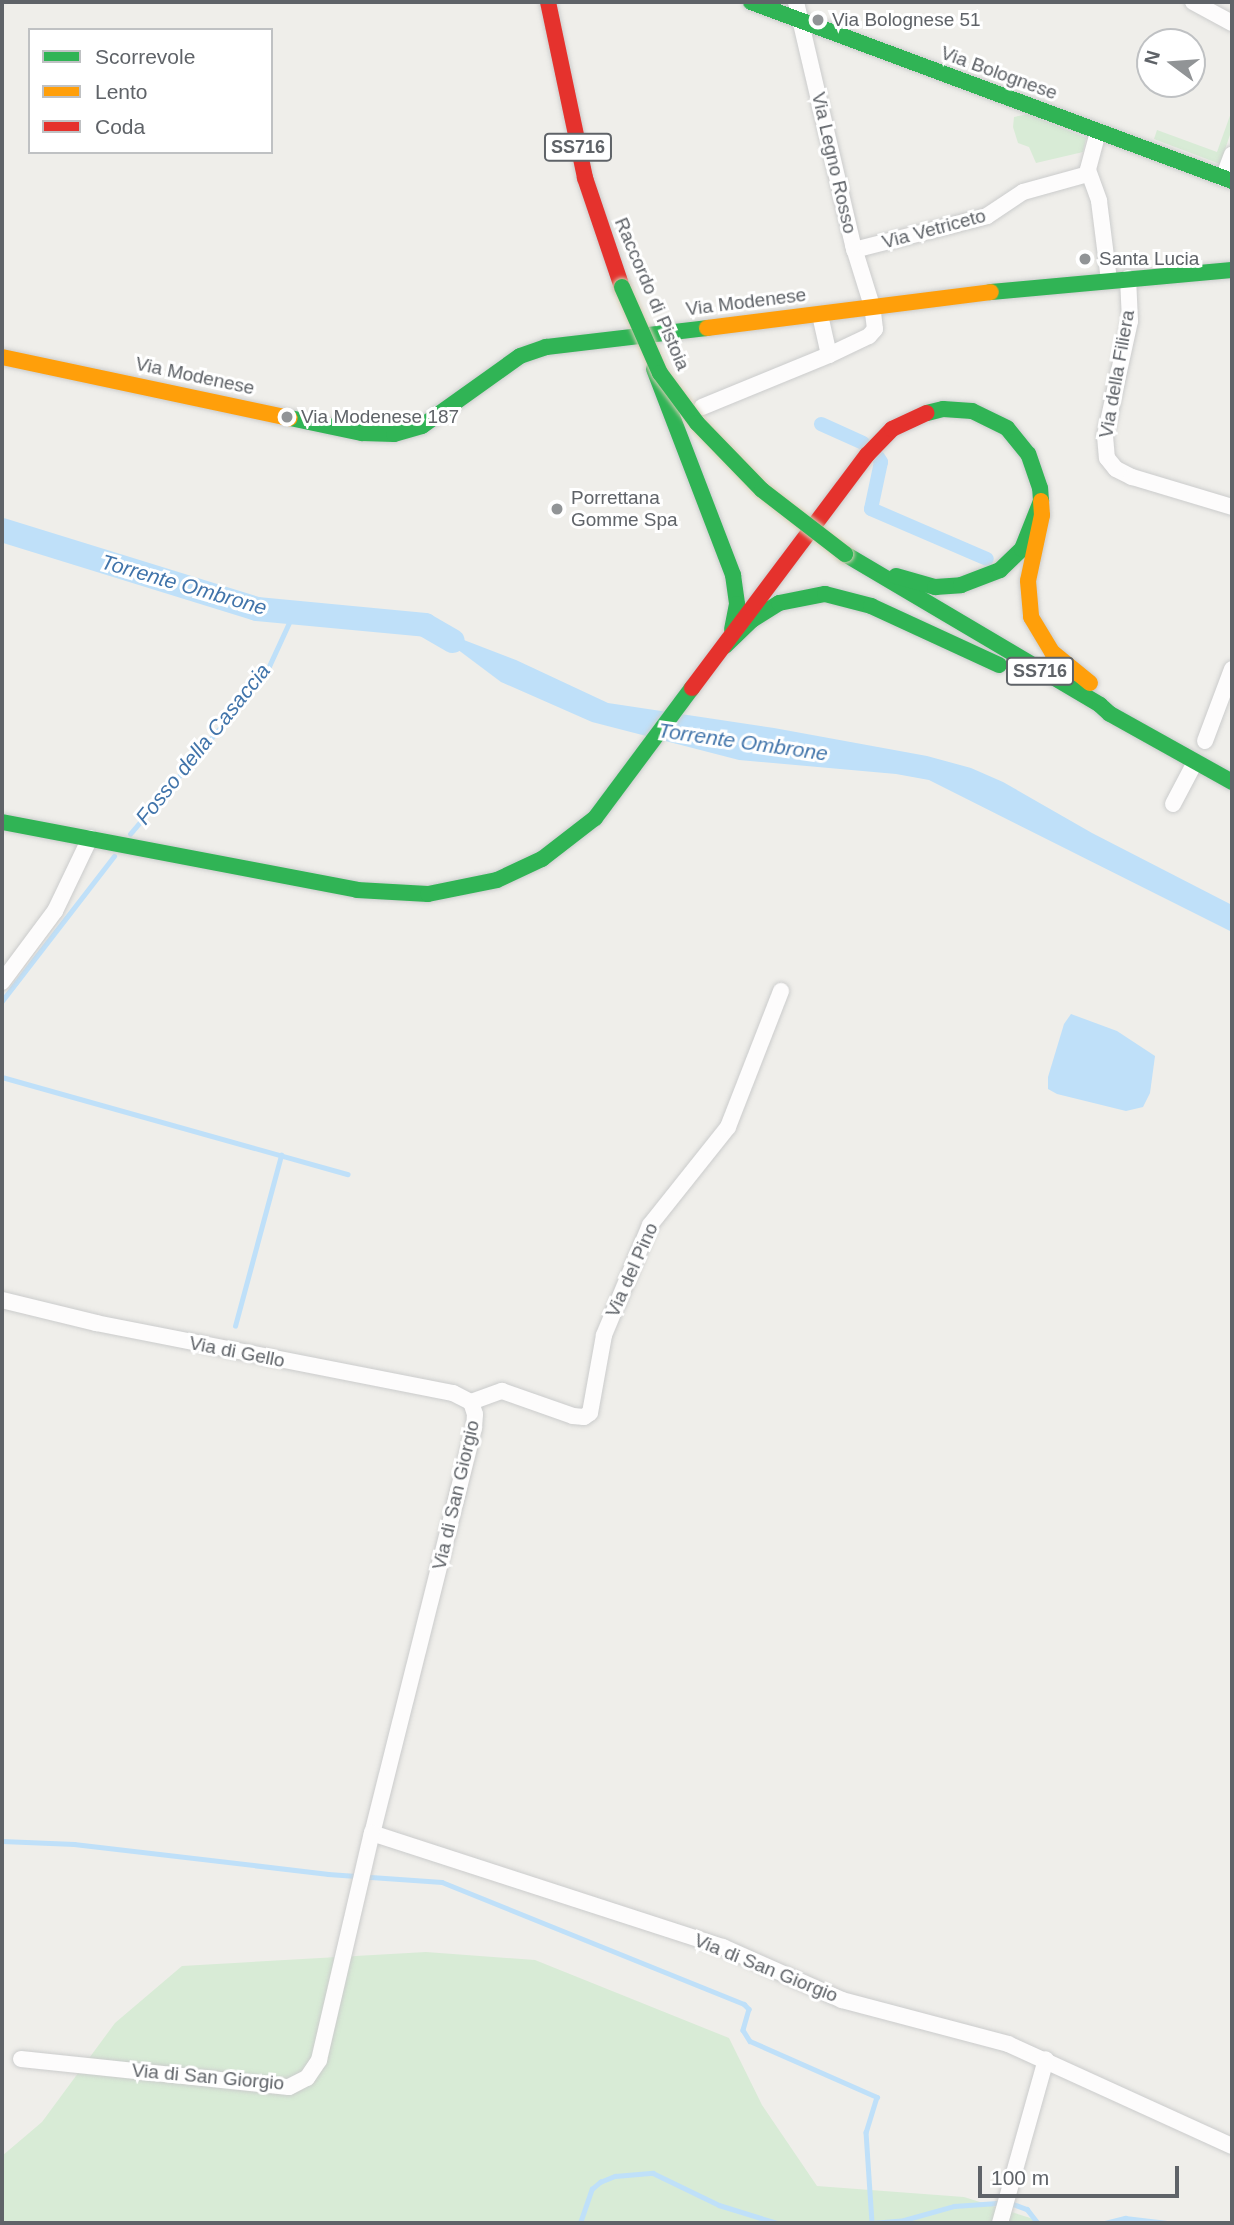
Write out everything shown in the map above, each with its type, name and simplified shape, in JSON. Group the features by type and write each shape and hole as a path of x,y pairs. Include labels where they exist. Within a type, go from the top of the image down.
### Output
{"main road":[{"name":"Raccordo di Pistoia","path":"548,2 585,178 622,287 647,348 668,387 711,440 769,496 845,554 1100,705 1110,714 1232,782"},
{"name":"Via Bolognese","path":"751,2 1228,179"},
{"name":"Via Modenese","path":"2,358 362,433 394,435 413,430 431,420 520,356 537,349 872,306 1128,278 1232,270"},
{"path":"647,348 731,567 737,596 735,623 724,646"},
{"path":"2,821 357,890 428,894 497,880 542,859 594,818 623,784 878,440 904,420 929,411 972,411 999,423 1014,435 1028,454 1037,475 1042,515 1028,581 1031,617 1052,652 1106,696"},
{"path":"845,554 927,586 944,587 975,582 1000,570 1016,557 1028,539 1041,501"},
{"path":"724,646 752,620 779,603 804,596 838,595 891,614 1110,714"},
{"name":"Raccordo di Pistoia","path":"969,627 986,632 1232,765"}],"street":[{"name":"Via Legno Rosso","path":"796,2 854,250 872,306"},
{"path":"800,20 803,2"},
{"path":"1192,2 1232,23"},
{"path":"1098,132 1089,160 1088,174 1099,201 1109,280"},
{"path":"1228,179 1232,155"},
{"name":"Via Vetriceto","path":"854,250 991,214 1017,194 1088,174"},
{"name":"Via della Filiera","path":"1128,278 1130,321 1105,436 1107,458 1116,469 1132,477 1232,507"},
{"path":"702,407 829,355 873,333 875,327 872,306"},
{"path":"820,314 829,355"},
{"path":"1205,741 1232,670"},
{"path":"1173,804 1192,768"},
{"path":"2,982 55,911 90,838"},
{"name":"Via del Pino","path":"471,1402 502,1391 573,1416 584,1417 590,1413 604,1335 650,1226 732,1121 781,990"},
{"name":"Via di Gello","path":"2,1300 96,1323 453,1393 471,1402"},
{"name":"Via di San Giorgio","path":"21,2059 289,2087 307,2078 319,2060 372,1832 474,1428 475,1414 471,1402"},
{"name":"Via di San Giorgio","path":"372,1832 723,1947 824,1994 1009,2043 1154,2113 1232,2146"},
{"path":"1000,2223 1046,2059"}],"green space":[{"path":"1232,110 1232,129 1220,164 1154,139 1157,130 1217,152"},
{"path":"1028,114 1086,138 1083,152 1036,163 1029,147 1018,143 1013,127 1014,117"},
{"path":"426,1952 535,1960 729,2038 762,2105 817,2186 964,2197 1046,2223 2,2223 2,2156 42,2122 115,2023 182,1966"}],"water":[{"path":"425,625 516,660 608,703 774,728 927,756 971,768 1003,782 1092,833 1232,905 1232,932 929,780 896,774 739,760 592,722 501,682"},
{"path":"1071,1014 1117,1031 1155,1056 1150,1093 1143,1107 1126,1111 1057,1094 1048,1089 1048,1077 1064,1024"}],"waterway":[{"path":"821,424 863,443"},
{"path":"878,457 881,462 871,509 987,559"},
{"name":"Torrente Ombrone","path":"2,530 257,609 425,625 453,641"},
{"name":"Fosso della Casaccia","path":"130,834 265,675 293,614"},
{"name":"Fosso della Casaccia","path":"2,1001 114,856"},
{"path":"2,1077 348,1174"},
{"path":"235,1326 281,1155"},
{"path":"2,1841 74,1844 328,1874 442,1882 744,2004 749,2009 743,2030 750,2041 877,2097 866,2132 872,2223"},
{"path":"580,2223 592,2189 600,2182 615,2176 653,2173 719,2205 777,2223"},
{"path":"872,2223 904,2220 954,2206 997,2203 1013,2204 1027,2209 1038,2223"},
{"path":"1105,2223 1125,2218 1167,2223"}],"traffic: fast":[{"path":"751,2 1232,181"},
{"path":"991,292 1232,270"},
{"path":"622,287 660,373 697,423 762,490 845,554"},
{"path":"290,418 362,433 394,434 422,426 520,356 546,347 707,328"},
{"path":"654,369 733,575 737,604 732,630"},
{"path":"896,576 935,587 961,585 1000,570 1022,549 1041,501 1040,488 1028,454 1007,428 972,411 943,409 927,413"},
{"path":"845,554 1100,705 1110,714 1232,782"},
{"path":"725,646 752,620 779,603 825,594 871,606 999,665"},
{"path":"2,822 357,890 428,894 497,880 542,859 595,818 692,688"}],"traffic: slow":[{"path":"707,328 991,292"},
{"path":"2,357 290,418"},
{"path":"1041,501 1042,515 1028,581 1031,617 1052,652 1090,683"}],"traffic: jam":[{"path":"548,2 585,178 622,287"},
{"path":"692,688 867,455 892,429 927,413"}],"place":[{"name":"Via Bolognese 51","path":"818,20"},
{"name":"Santa Lucia","path":"1085,259"},
{"name":"Via Modenese 187","path":"287,417"},
{"name":"Porrettana Gomme Spa","path":"557,509"}]}
